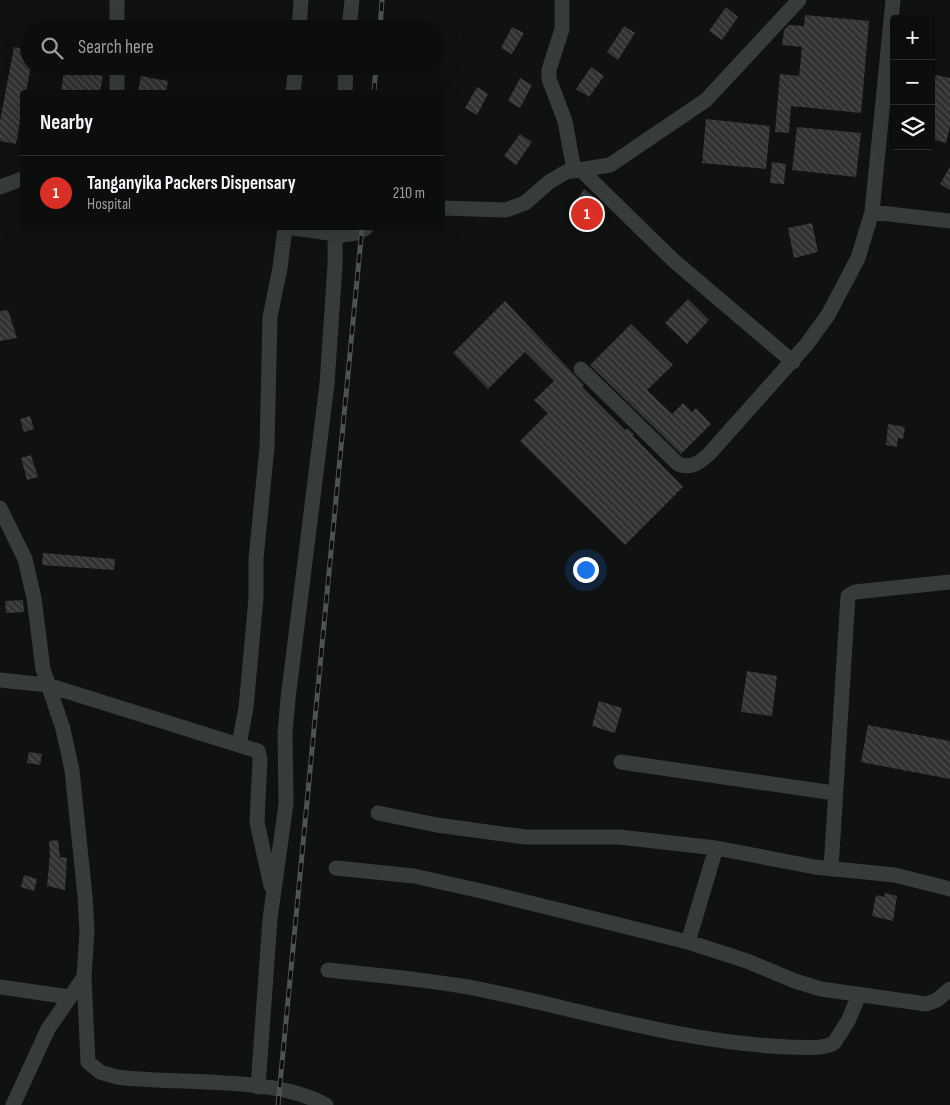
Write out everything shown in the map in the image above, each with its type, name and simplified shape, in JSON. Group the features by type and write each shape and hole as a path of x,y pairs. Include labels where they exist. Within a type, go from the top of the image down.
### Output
{"street":[{"path":"117,0 117,20"},
{"path":"300,20 301,0"},
{"path":"350,20 352,0"},
{"path":"562,0 562,29 548,79 565,121 577,169 673,260 793,362"},
{"path":"445,208 495,211 515,208 525,203 549,182 577,169 610,165 698,106 740,65 799,0"},
{"path":"581,368 665,452 678,464 687,467 699,463 709,454 793,362 828,315 846,282 863,243 872,212 893,0"},
{"path":"117,75 117,90"},
{"path":"293,90 295,75"},
{"path":"345,90 346,75"},
{"path":"0,187 20,179"},
{"path":"872,212 950,221"},
{"path":"239,744 246,708 256,598 256,559 268,437 271,306 280,268 285,230"},
{"path":"321,230 349,234 360,230"},
{"path":"258,1087 273,891 286,804 285,733 288,698 327,376 335,265 335,231"},
{"path":"0,508 25,559 34,598 40,656 47,684 63,729 74,788 87,931 84,977 88,1062 95,1069 139,1080 258,1087 297,1092 326,1105"},
{"path":"831,869 834,793 849,594 950,582"},
{"path":"0,680 47,684 254,748 260,754 257,822 273,891"},
{"path":"621,762 834,793"},
{"path":"378,813 437,826 525,837 619,837 716,848 831,869 895,876 950,889"},
{"path":"688,942 716,848"},
{"path":"336,868 422,878 688,942 748,961 795,981 859,995 926,1004 937,1000 950,989"},
{"path":"328,970 411,978 468,987 701,1037 764,1046 820,1047 834,1043 848,1021 859,995"},
{"path":"13,1105 48,1029 84,977"},
{"path":"0,987 69,997"}],"building":[{"path":"726,7 738,17 722,40 709,31"},
{"path":"805,15 869,21 861,113 791,106 789,133 775,132 780,74 799,76 802,47 782,45 784,30 789,25 804,26"},
{"path":"624,26 635,33 618,60 607,52"},
{"path":"512,27 524,33 512,54 501,48"},
{"path":"14,47 20,48 20,75 29,75 26,90 20,90 20,121 16,144 0,141 0,121"},
{"path":"591,67 604,76 589,97 576,89"},
{"path":"63,75 103,76 100,90 61,90"},
{"path":"936,75 950,78 950,126 946,143 935,140"},
{"path":"141,76 168,81 166,90 138,90"},
{"path":"520,78 532,85 520,108 508,101"},
{"path":"477,87 488,94 477,115 465,108"},
{"path":"706,119 770,126 766,169 702,163"},
{"path":"797,127 861,133 856,177 792,170"},
{"path":"520,134 532,142 516,165 504,156"},
{"path":"772,162 786,164 784,184 770,183"},
{"path":"950,167 950,190 940,184"},
{"path":"584,189 605,206 588,230 571,218 577,209 573,206"},
{"path":"812,223 818,252 794,258 788,228"},
{"path":"688,299 709,320 687,344 665,323"},
{"path":"505,301 584,385 582,387 625,430 627,428 634,434 633,436 683,487 625,545 520,441 548,413 534,400 554,381 525,352 488,389 453,353"},
{"path":"8,310 17,338 0,341 0,311"},
{"path":"631,324 673,365 647,390 672,414 683,403 692,412 696,408 711,424 681,454 590,365"},
{"path":"30,416 34,429 24,432 20,419"},
{"path":"888,424 905,427 903,439 898,438 897,447 886,445"},
{"path":"31,455 38,477 27,480 21,458"},
{"path":"43,553 115,559 114,570 42,565"},
{"path":"23,600 24,612 6,613 5,601"},
{"path":"747,671 777,676 772,716 741,712"},
{"path":"599,701 622,708 615,733 592,726"},
{"path":"868,725 950,741 950,779 861,762"},
{"path":"29,752 42,754 40,765 27,763"},
{"path":"58,840 60,857 67,858 65,890 47,886 50,855 49,841"},
{"path":"24,875 37,879 34,891 21,887"},
{"path":"885,893 897,896 893,921 872,916 876,895 884,897"}],"railway":[{"path":"381,20 382,0"},
{"path":"374,90 375,75"},
{"path":"278,1105 362,230"}],"place":[{"name":"Tanganyika Packers Dispensary","path":"587,214"}]}
